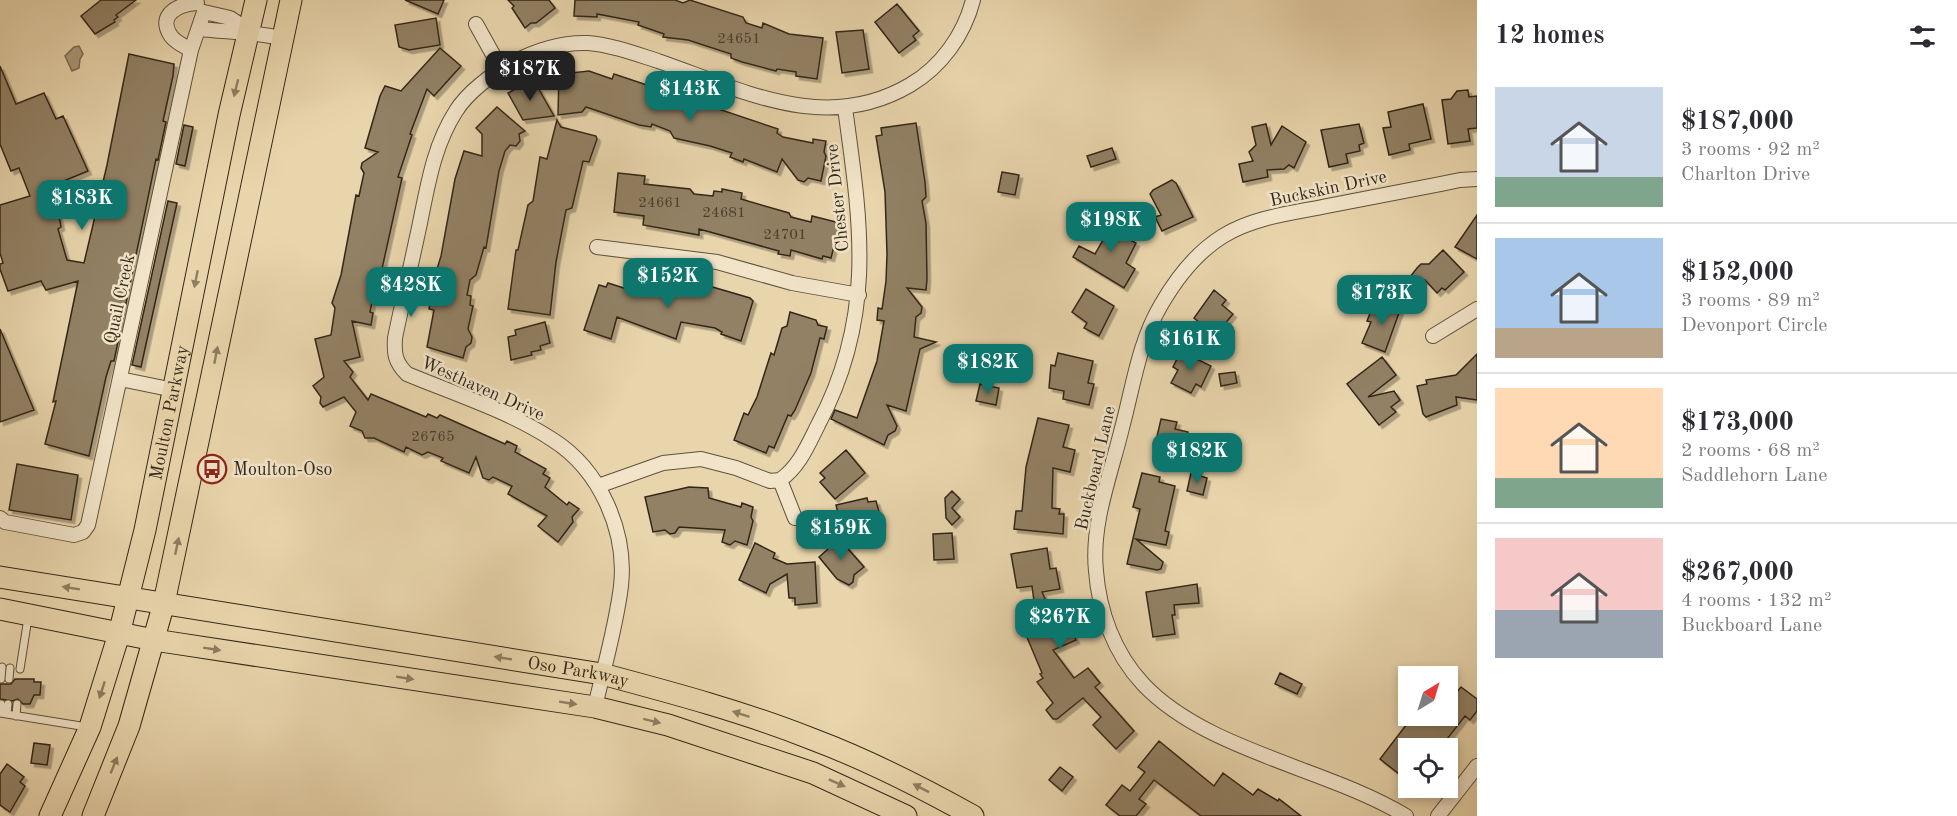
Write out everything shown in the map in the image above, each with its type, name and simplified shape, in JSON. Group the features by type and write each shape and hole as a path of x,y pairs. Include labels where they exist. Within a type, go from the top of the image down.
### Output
{"main road":[{"name":"Moulton Parkway","path":"50,816 90,727 119,634 174,390 229,116 256,0"},
{"name":"Moulton Parkway","path":"93,816 129,726 164,603 281,38 291,0"},
{"name":"Oso Parkway","path":"0,576 602,674 698,700 812,738 876,765 973,816"},
{"name":"Oso Parkway","path":"0,609 154,640 595,707 668,725 813,772 906,816"}],"street":[{"name":"Westhaven Drive","path":"595,707 621,586 622,566 620,542 614,519 598,486 579,460 554,440 520,422 407,374 398,364 394,354 395,338 440,140 457,109 501,69 532,52 562,45 588,43 626,50 778,102 809,108 845,108 872,103 893,95 920,79 938,62 958,38 973,0"},
{"path":"191,50 172,38 167,29 167,18 172,9 181,4 200,5 230,18 250,31"},
{"name":"Quail Creek","path":"0,518 5,522 74,535 83,532 88,525 191,50 200,29 200,5"},
{"path":"476,24 501,69"},
{"path":"200,29 227,33 250,31 281,38"},
{"name":"Chester Drive","path":"780,480 791,472 800,459 830,404 847,353 859,295 861,218 845,108"},
{"name":"Buckskin Drive","path":"1196,257 1223,236 1251,223 1460,180 1477,179"},
{"path":"597,248 717,262 792,284 859,295"},
{"name":"Buckboard Lane","path":"1196,257 1160,305 1146,336 1098,524 1095,569 1102,612 1118,649 1136,674 1172,710 1206,729 1372,799 1406,816"},
{"path":"1433,336 1477,309"},
{"path":"120,379 174,390"},
{"path":"598,486 663,463 701,459 736,468 770,481 780,480 795,518"},
{"path":"1438,816 1477,766"}],"lane":[{"path":"9,679 29,615"},
{"path":"9,679 12,668"},
{"path":"16,716 8,704 2,714 90,727"}],"shaded area":[{"path":"79,46 83,54 79,68 72,71 65,56 74,47"}],"building":[{"path":"101,0 136,0 116,15 118,17 114,20 115,22 95,34 81,16"},
{"path":"405,0 444,0 438,14"},
{"path":"508,0 549,0 555,8 536,23 531,23 525,28 512,8 514,6"},
{"path":"575,0 675,0 683,3 690,0 743,17 746,23 762,28 763,23 789,34 823,38 817,79 796,76 796,72 777,69 776,71 742,62 731,58 731,54 688,40 663,37 664,34 638,25 639,22 597,14 597,17 574,16"},
{"path":"897,4 919,31 913,36 916,40 899,53 875,22"},
{"path":"436,18 440,45 409,50 399,47 395,25"},
{"path":"863,30 869,69 842,73 836,32"},
{"path":"440,48 461,66 434,96 427,89 410,134 412,135 398,177 402,178 378,287 375,287 370,312 373,313 371,325 352,321 360,357 344,361 353,372 350,377 368,400 371,394 426,417 428,414 437,418 440,415 505,444 507,441 517,446 515,452 546,469 543,474 550,478 545,487 567,505 569,502 579,509 572,517 573,522 558,542 538,526 547,516 508,494 512,486 493,477 489,480 483,478 476,457 469,473 441,461 443,458 428,452 422,455 406,447 404,452 374,438 365,438 362,431 350,426 356,412 344,397 323,407 320,403 321,397 313,386 324,377 315,339 331,335 335,308 332,303 341,275 356,195 359,196 364,173 361,168 362,163 378,152 365,148 380,96 385,86 401,91"},
{"path":"129,54 174,64 173,76 163,121 166,122 158,160 156,159 114,361 111,361 106,377 89,456 45,444 56,401 53,402 78,281 46,290 41,281 8,291 0,269 0,264 3,263 0,253 0,205 30,196 19,168 11,171 0,144 0,66 16,104 44,93 56,119 63,116 88,171 49,187 60,221 61,227 58,229 67,260 84,263 107,165"},
{"path":"571,70 571,73 589,71 612,79 614,74 778,129 777,133 783,137 813,143 813,139 826,141 824,152 826,156 821,181 808,178 804,182 798,180 782,159 777,172 744,159 743,162 730,157 732,153 674,138 670,131 652,124 651,127 639,125 586,107 582,112 558,115 559,71"},
{"path":"533,79 554,116 523,120 508,93"},
{"path":"1468,90 1469,97 1477,96 1477,128 1468,129 1470,141 1448,144 1442,100 1451,99 1457,91"},
{"path":"1423,104 1431,139 1409,144 1410,150 1389,155 1383,128 1391,127 1388,112"},
{"path":"497,107 525,131 519,134 520,141 516,146 510,145 505,151 499,171 486,248 484,247 476,275 470,280 467,295 471,296 470,305 473,306 468,329 472,337 463,358 427,347 434,310 429,309 435,280 430,279 432,269 437,269 441,256 455,179 464,151 482,156 482,134 476,128"},
{"path":"557,120 561,127 596,136 597,139 589,162 583,161 572,208 566,210 556,262 550,315 508,309 516,250 518,250 528,205 533,201 540,157 547,159"},
{"path":"916,123 925,182 926,197 922,201 926,223 927,279 926,290 907,288 922,307 921,313 916,317 914,337 936,342 920,349 906,411 887,405 897,426 895,431 888,435 884,445 831,419 835,410 857,418 877,361 884,321 877,320 878,308 882,309 887,254 885,192 876,136 882,135 881,128"},
{"path":"1266,124 1271,145 1282,126 1306,142 1294,168 1289,165 1284,169 1267,170 1268,177 1243,182 1239,164 1253,161 1249,152 1256,145 1252,127"},
{"path":"1359,124 1364,143 1359,145 1360,151 1346,154 1348,163 1329,167 1321,130"},
{"path":"184,125 193,127 185,166 176,164"},
{"path":"1112,148 1116,159 1091,167 1087,156"},
{"path":"1002,172 1019,175 1015,195 998,192"},
{"path":"618,173 645,176 644,184 690,189 694,194 713,196 714,191 722,192 722,189 742,193 741,199 789,213 791,217 811,222 812,216 840,223 831,258 823,256 822,259 791,250 790,256 778,254 779,251 699,229 699,235 643,225 644,216 614,212"},
{"path":"1172,180 1176,183 1193,217 1162,231 1155,217 1161,215 1150,194"},
{"path":"168,201 177,203 141,367 132,365"},
{"path":"1115,209 1130,223 1119,234 1136,243 1126,263 1135,269 1124,288 1073,257 1079,246 1095,254 1113,223 1107,217"},
{"path":"1477,215 1477,259 1455,247"},
{"path":"1443,250 1464,272 1445,290 1442,288 1437,293 1425,280 1418,286 1414,286 1410,277 1417,268 1421,264 1429,264"},
{"path":"633,278 653,284 654,281 664,285 665,281 695,290 696,285 708,289 709,286 750,298 753,301 741,341 721,334 722,332 715,328 681,322 676,339 617,317 611,339 584,330 599,285 606,287 608,283 630,290"},
{"path":"1086,289 1114,306 1099,336 1084,328 1087,323 1072,312"},
{"path":"1214,290 1226,300 1222,305 1233,314 1223,326 1224,331 1219,338 1194,318"},
{"path":"1383,299 1397,304 1395,308 1400,310 1385,352 1362,343 1371,322 1367,321 1371,311 1375,312"},
{"path":"790,312 816,320 818,325 827,327 824,339 820,338 811,373 795,410 791,416 788,415 774,448 769,446 766,453 734,440 744,413 748,415 757,397 771,353 774,355 782,328 787,326"},
{"path":"545,322 550,343 540,346 541,350 531,352 532,355 511,360 508,337 516,335 515,330"},
{"path":"0,329 34,410 0,422"},
{"path":"1181,351 1211,366 1201,387 1196,384 1191,393 1171,383 1178,370 1173,367"},
{"path":"1058,353 1093,361 1088,383 1094,384 1089,405 1063,399 1064,391 1049,388 1051,365 1055,366"},
{"path":"1477,354 1477,400 1456,397 1457,405 1426,417 1423,414 1417,386 1427,384 1426,380 1456,375"},
{"path":"1382,357 1396,375 1368,397 1394,391 1400,400 1391,407 1396,412 1379,425 1347,384"},
{"path":"1235,372 1237,383 1221,386 1219,374"},
{"path":"980,384 999,388 996,405 976,401"},
{"path":"1038,418 1069,425 1063,447 1075,450 1070,472 1053,468 1052,508 1060,509 1059,514 1064,514 1063,534 1014,529 1016,511 1022,511 1026,467"},
{"path":"1161,419 1177,422 1175,429 1188,432 1186,460 1159,454 1160,446 1155,445"},
{"path":"846,450 865,473 835,499 820,482 825,478 820,473"},
{"path":"17,464 78,475 71,520 9,510"},
{"path":"1142,473 1160,477 1159,482 1175,486 1165,531 1169,532 1166,545 1136,539 1163,562 1161,569 1157,570 1127,564 1140,509 1133,507"},
{"path":"1191,473 1207,478 1203,495 1187,491"},
{"path":"689,487 708,488 709,498 741,507 742,503 753,507 751,517 753,521 747,545 735,541 730,545 722,542 725,530 679,527 675,533 670,534 665,530 653,532 645,497"},
{"path":"952,491 960,499 952,508 960,517 952,525 946,518 945,498"},
{"path":"867,498 868,502 876,501 882,523 842,530 836,505"},
{"path":"952,533 954,559 934,560 933,534"},
{"path":"836,535 864,567 854,575 853,582 849,585 837,579 819,557 828,549 827,544"},
{"path":"755,543 775,553 773,558 787,564 815,562 817,603 795,605 795,598 789,598 787,574 770,584 766,593 739,580"},
{"path":"1047,548 1050,569 1056,568 1060,589 1042,592 1057,625 1067,621 1076,640 1053,650 1074,678 1088,668 1100,683 1095,687 1134,731 1116,749 1093,725 1101,717 1083,698 1057,719 1053,719 1046,710 1053,703 1037,682 1043,678 1040,674 1042,673 1018,616 1035,609 1032,586 1017,588 1011,554"},
{"path":"1197,584 1199,603 1174,605 1175,615 1172,615 1175,634 1153,637 1146,592"},
{"path":"1280,673 1302,684 1297,694 1275,684"},
{"path":"15,679 34,679 34,682 41,682 40,695 34,695 30,704 23,704 18,699 12,701 0,699 0,684 11,684"},
{"path":"1461,687 1477,699 1477,711 1470,720 1465,716 1458,725 1458,691"},
{"path":"1405,726 1457,726 1448,738 1398,738 1398,773 1380,759"},
{"path":"1159,741 1214,786 1223,773 1253,795 1258,789 1278,801 1279,799 1301,816 1201,816 1154,780 1139,799 1146,804 1136,816 1120,816 1106,805 1122,785 1130,791 1145,772 1138,767"},
{"path":"34,743 50,745 47,765 31,763"},
{"path":"7,764 24,777 20,782 25,786 10,812 0,805 0,774"},
{"path":"1060,767 1073,777 1062,791 1049,780"}],"place":[{"name":"Moulton-Oso","path":"212,469"}]}
